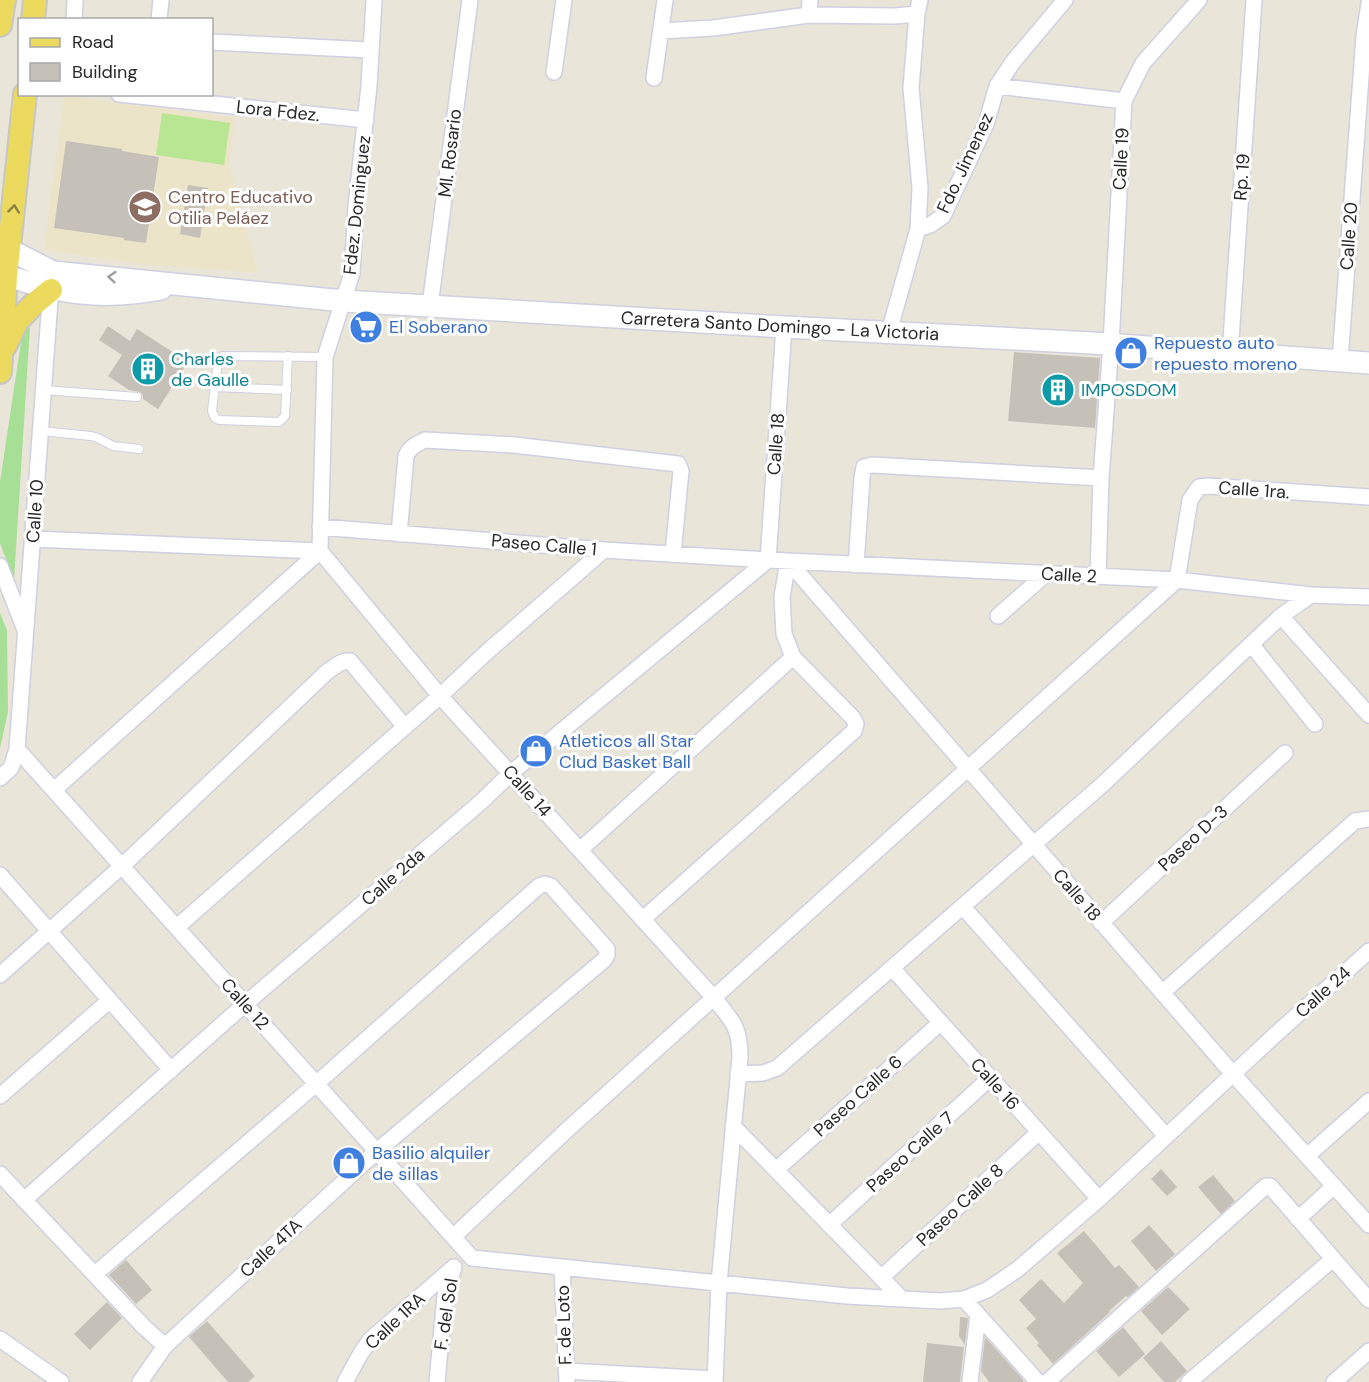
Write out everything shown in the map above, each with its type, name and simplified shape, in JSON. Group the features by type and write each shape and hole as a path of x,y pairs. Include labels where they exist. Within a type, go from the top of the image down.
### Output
{"main road":[{"path":"0,25 4,0"},
{"path":"33,18 35,0"},
{"path":"1,364 5,248 25,96"},
{"name":"Carretera Santo Domingo - La Victoria","path":"5,248 52,281 87,295 134,294 191,285 344,301 1111,344 1369,363"},
{"name":"Carretera Santo Domingo - La Victoria","path":"3,275 52,281"},
{"path":"1,364 16,321 34,304 52,281"}],"street":[{"path":"74,18 75,0"},
{"path":"159,18 161,0"},
{"name":"Fdez. Dominguez","path":"320,551 325,357 352,273 356,206 369,86 374,0"},
{"name":"Ml. Rosario","path":"430,306 470,0"},
{"path":"554,72 564,0"},
{"path":"654,78 664,0"},
{"name":"Fdo. Jimenez","path":"889,332 918,229 944,216 986,124 997,86 1013,62 1065,0"},
{"name":"Calle 19","path":"1098,576 1101,478 1111,344 1124,101 1143,63 1199,0"},
{"name":"Rp. 19","path":"1230,354 1254,0"},
{"name":"Calle 20","path":"1340,361 1364,36 1369,3"},
{"path":"661,31 713,28 809,8 895,16 919,7 911,88 920,188 918,229"},
{"path":"213,42 370,50"},
{"path":"997,86 1124,101"},
{"name":"Lora Fdez.","path":"150,96 366,120"},
{"name":"Calle 10","path":"17,749 52,281"},
{"name":"Calle 18","path":"768,561 784,327"},
{"path":"399,534 406,456 416,444 425,440 513,445 678,464 681,471 673,555"},
{"path":"855,565 864,467 872,465 1101,478"},
{"name":"Calle 1ra.","path":"1177,580 1190,500 1199,487 1369,497"},
{"name":"Paseo Calle 1","path":"320,527 768,561"},
{"path":"33,538 320,551"},
{"path":"177,927 604,550"},
{"path":"54,790 320,551"},
{"name":"Calle 14","path":"320,551 440,696 714,998 736,1028 740,1042 738,1074"},
{"name":"Calle 2","path":"768,561 1177,580 1311,595 1369,597"},
{"name":"Calle 2da","path":"24,1200 245,1004 472,810 511,773 768,561"},
{"path":"643,919 854,731 856,724 853,718 793,657 784,634 782,597 788,561"},
{"name":"Calle 18","path":"788,561 1162,993 1369,1224"},
{"path":"0,566 26,633"},
{"path":"998,616 1047,573"},
{"path":"453,1237 567,1130 1177,580"},
{"path":"566,1376 715,1380 719,1283 738,1074 763,1072 777,1068 1103,784 1281,616 1311,595"},
{"path":"1281,616 1369,715"},
{"path":"1251,644 1315,724"},
{"path":"580,850 793,657"},
{"path":"0,975 122,866 328,671 345,660 350,661 405,727"},
{"path":"0,778 11,768 17,749"},
{"name":"Calle 12","path":"17,749 468,1253"},
{"name":"Paseo D-3","path":"1101,923 1285,753"},
{"path":"1162,993 1355,821 1369,819"},
{"path":"0,875 171,1070"},
{"name":"Calle 4TA","path":"140,1382 165,1346 377,1151 604,960 608,955 608,949 551,886 545,884 539,886 316,1083"},
{"path":"963,907 1166,1136"},
{"name":"Calle 24","path":"964,1299 987,1290 1018,1269 1099,1199 1369,951"},
{"name":"Calle 16","path":"892,969 1099,1199"},
{"path":"0,1096 110,1000"},
{"name":"Paseo Calle 6","path":"776,1170 940,1023"},
{"name":"Paseo Calle 7","path":"829,1225 990,1078"},
{"path":"94,1274 316,1083"},
{"path":"1307,1156 1369,1101"},
{"path":"733,1126 902,1299"},
{"name":"Paseo Calle 8","path":"881,1278 1039,1132"},
{"path":"0,1174 143,1326 165,1346"},
{"path":"1047,1382 1266,1186 1270,1186 1369,1300"},
{"path":"1298,1219 1334,1186"},
{"path":"468,1253 562,1267 847,1296 964,1299 1038,1382"},
{"name":"F. del Sol","path":"437,1382 445,1296 454,1267 468,1253"},
{"path":"1189,1382 1333,1259"},
{"name":"Calle 1RA","path":"345,1382 370,1340 454,1267"},
{"name":"F. de Loto","path":"562,1267 566,1376"},
{"path":"970,1382 978,1315"},
{"path":"0,1339 61,1382"},
{"path":"1334,1382 1369,1351"}],"lane":[{"path":"288,356 285,416 279,422 215,418 212,411 220,357 288,356 325,357"},
{"path":"215,387 286,390"},
{"path":"44,390 137,397"},
{"path":"41,431 91,436 113,446 139,449"}],"shaded area":[{"name":"Centro Educativo Otilia Peláez","path":"64,96 235,118 229,165 258,273 145,265 44,250"}],"green space":[{"path":"162,113 230,123 224,165 156,155"},
{"path":"24,322 30,328 14,580 0,543 0,482"},
{"path":"0,613 7,630 8,712 0,748"}],"building":[{"path":"66,141 159,157 146,243 54,228"},
{"path":"188,185 208,188 200,238 180,234"},
{"name":"Charles de Gaulle","path":"108,326 130,341 137,329 188,362 158,409 143,399 140,392 129,390 108,376 122,355 99,340"},
{"name":"IMPOSDOM","path":"1014,352 1100,358 1095,428 1008,421"},
{"path":"1161,1169 1177,1187 1167,1196 1151,1179"},
{"path":"1213,1175 1235,1201 1221,1214 1198,1187"},
{"path":"1149,1225 1175,1254 1156,1271 1131,1241"},
{"path":"1084,1231 1115,1268 1119,1265 1139,1287 1109,1311 1053,1364 1026,1328 1036,1319 1019,1300 1041,1279 1064,1303 1083,1283 1057,1253"},
{"path":"126,1260 152,1290 136,1304 109,1275"},
{"path":"1168,1287 1190,1309 1162,1335 1141,1311"},
{"path":"107,1302 122,1318 90,1350 74,1334"},
{"path":"960,1317 968,1318 965,1345 959,1336"},
{"path":"207,1321 255,1376 248,1382 228,1382 189,1337"},
{"path":"1123,1327 1145,1354 1119,1377 1096,1351"},
{"path":"985,1337 1024,1382 989,1382 981,1371"},
{"path":"1161,1341 1187,1371 1175,1382 1164,1382 1143,1358"},
{"path":"927,1343 964,1347 960,1382 923,1382"}],"place":[{"name":"Centro Educativo Otilia Peláez","path":"145,207"},
{"name":"El Soberano","path":"366,327"},
{"name":"Repuesto auto repuesto moreno","path":"1131,353"},
{"name":"Charles de Gaulle","path":"148,369"},
{"name":"IMPOSDOM","path":"1058,390"},
{"name":"Atleticos all Star Clud Basket Ball","path":"536,751"},
{"name":"Basilio alquiler de sillas","path":"349,1163"}]}
